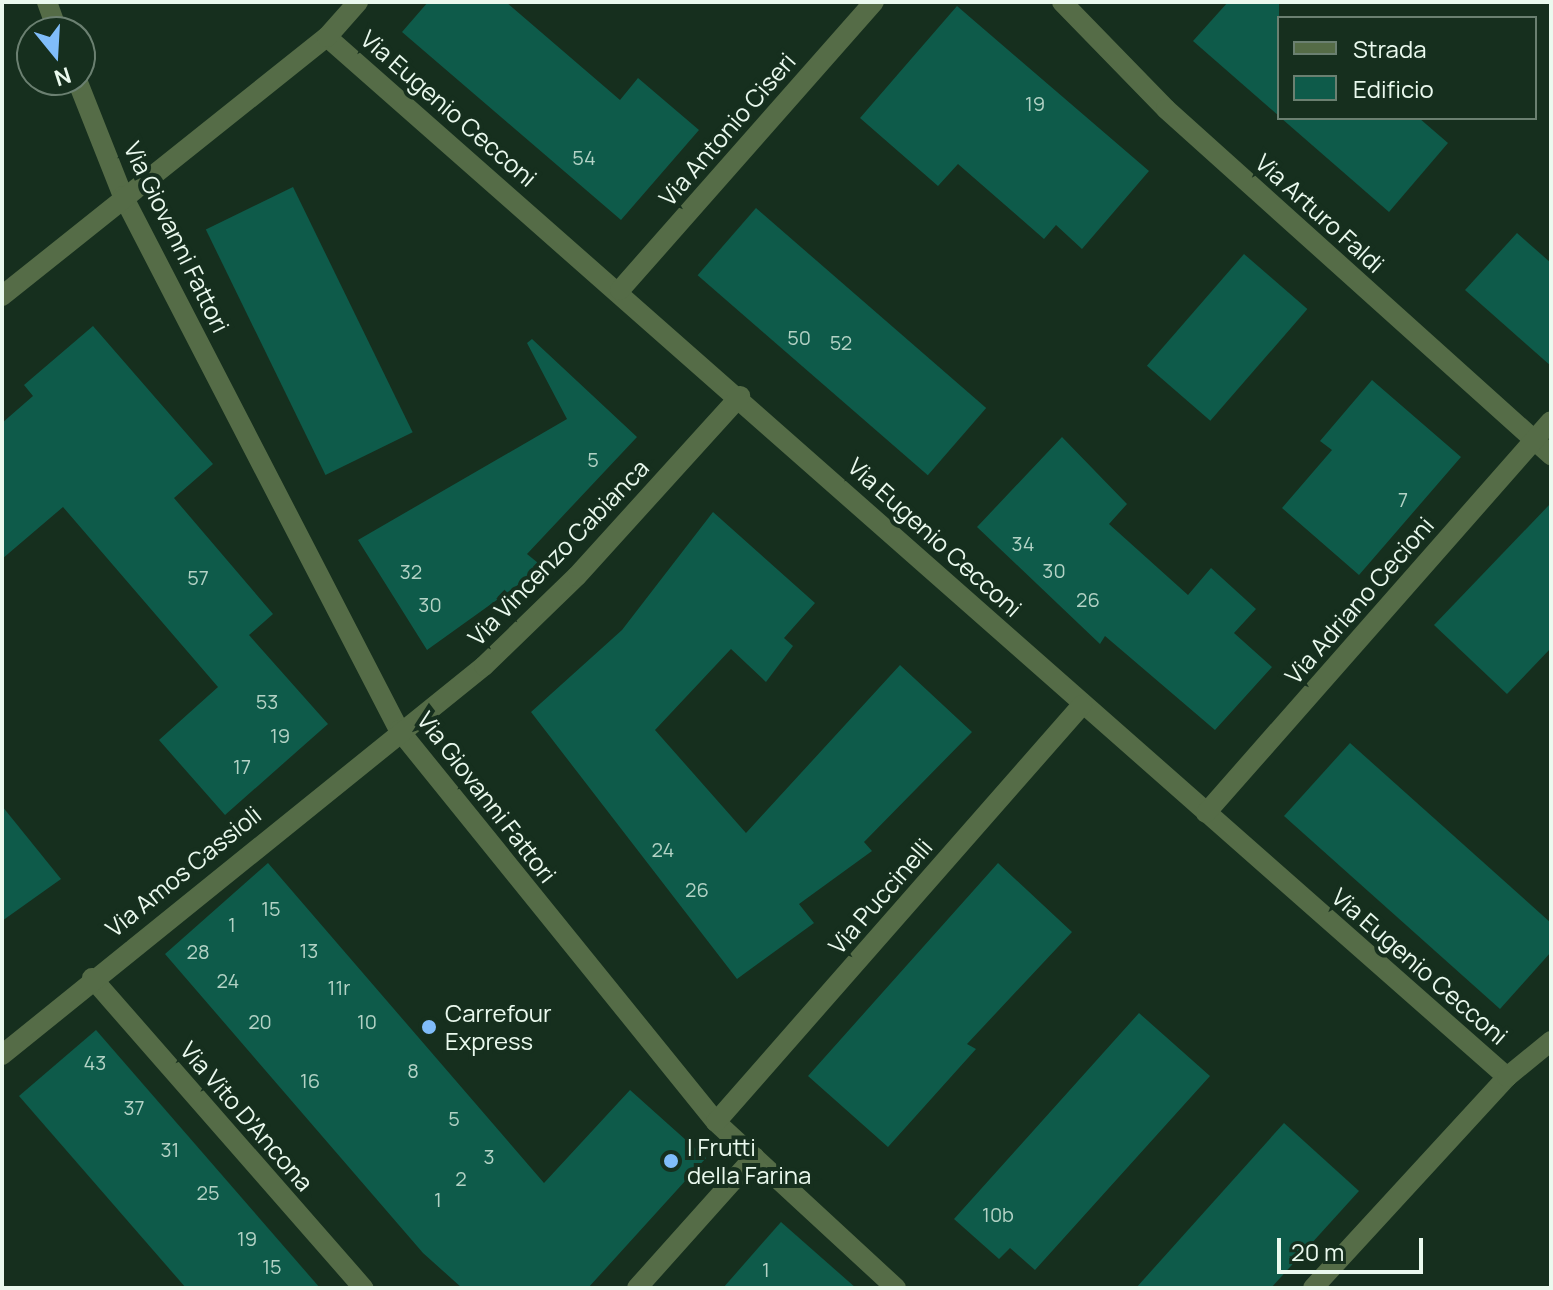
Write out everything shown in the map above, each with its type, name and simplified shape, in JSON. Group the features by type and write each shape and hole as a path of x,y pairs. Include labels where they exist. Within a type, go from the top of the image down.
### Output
{"street":[{"path":"2,296 123,196 327,37 358,2"},
{"name":"Via Antonio Ciseri","path":"620,290 874,2"},
{"name":"Via Arturo Faldi","path":"1062,2 1166,109 1551,455"},
{"name":"Via Eugenio Cecconi","path":"327,37 620,290 1082,705 1507,1077"},
{"name":"Via Giovanni Fattori","path":"83,96 123,196 399,730 716,1122 896,1288"},
{"name":"Via Vincenzo Cabianca","path":"399,730 484,666 577,576 740,396"},
{"name":"Via Adriano Cecioni","path":"1206,813 1551,421"},
{"name":"Via Puccinelli","path":"716,1122 1082,705"},
{"name":"Via Amos Cassioli","path":"2,1055 92,978 399,730"},
{"name":"Via Vito D'Ancona","path":"92,978 363,1288"},
{"path":"1313,1288 1507,1077 1551,1041"},
{"path":"637,1288 754,1157"}],"building":[{"path":"428,2 506,2 620,100 638,78 699,130 621,220 402,32"},
{"path":"1228,2 1279,2 1277,114 1193,41"},
{"path":"957,6 1149,171 1082,249 1056,225 1044,239 958,164 938,186 860,118"},
{"path":"1283,120 1421,120 1448,143 1389,212"},
{"path":"293,187 413,432 325,475 206,230"},
{"path":"756,208 986,408 928,475 698,275"},
{"path":"1517,233 1551,263 1551,366 1465,290"},
{"path":"1244,254 1307,309 1210,421 1147,366"},
{"path":"93,326 213,464 174,498 273,614 249,635 328,724 225,815 159,740 218,687 63,507 2,559 2,423 33,396 24,385"},
{"path":"532,339 637,437 527,554 543,567 427,650 358,540 567,419 527,343"},
{"path":"1372,380 1461,457 1359,575 1282,508 1332,450 1320,441"},
{"path":"1062,437 1127,504 1109,524 1188,595 1211,568 1256,609 1234,633 1272,667 1215,730 1105,636 1100,644 977,527"},
{"path":"1551,503 1551,648 1507,694 1434,625"},
{"path":"713,512 815,603 784,638 793,646 766,682 731,649 655,730 746,833 900,665 972,732 864,842 872,851 799,904 814,923 737,979 531,712 622,630"},
{"path":"1350,743 1551,923 1551,952 1500,1009 1284,816"},
{"path":"2,806 61,879 2,921"},
{"path":"268,863 544,1183 630,1090 706,1158 588,1288 462,1288 423,1253 165,954"},
{"path":"998,863 1072,932 967,1044 976,1049 888,1147 808,1076"},
{"path":"1139,1013 1210,1076 1035,1270 1010,1248 999,1259 954,1219"},
{"path":"96,1030 320,1288 186,1288 19,1096"},
{"path":"1284,1123 1359,1191 1271,1288 1136,1288"},
{"path":"781,1222 856,1288 723,1288"}],"place":[{"name":"Carrefour Express","path":"429,1027"},
{"name":"I Frutti della Farina","path":"671,1161"}]}
